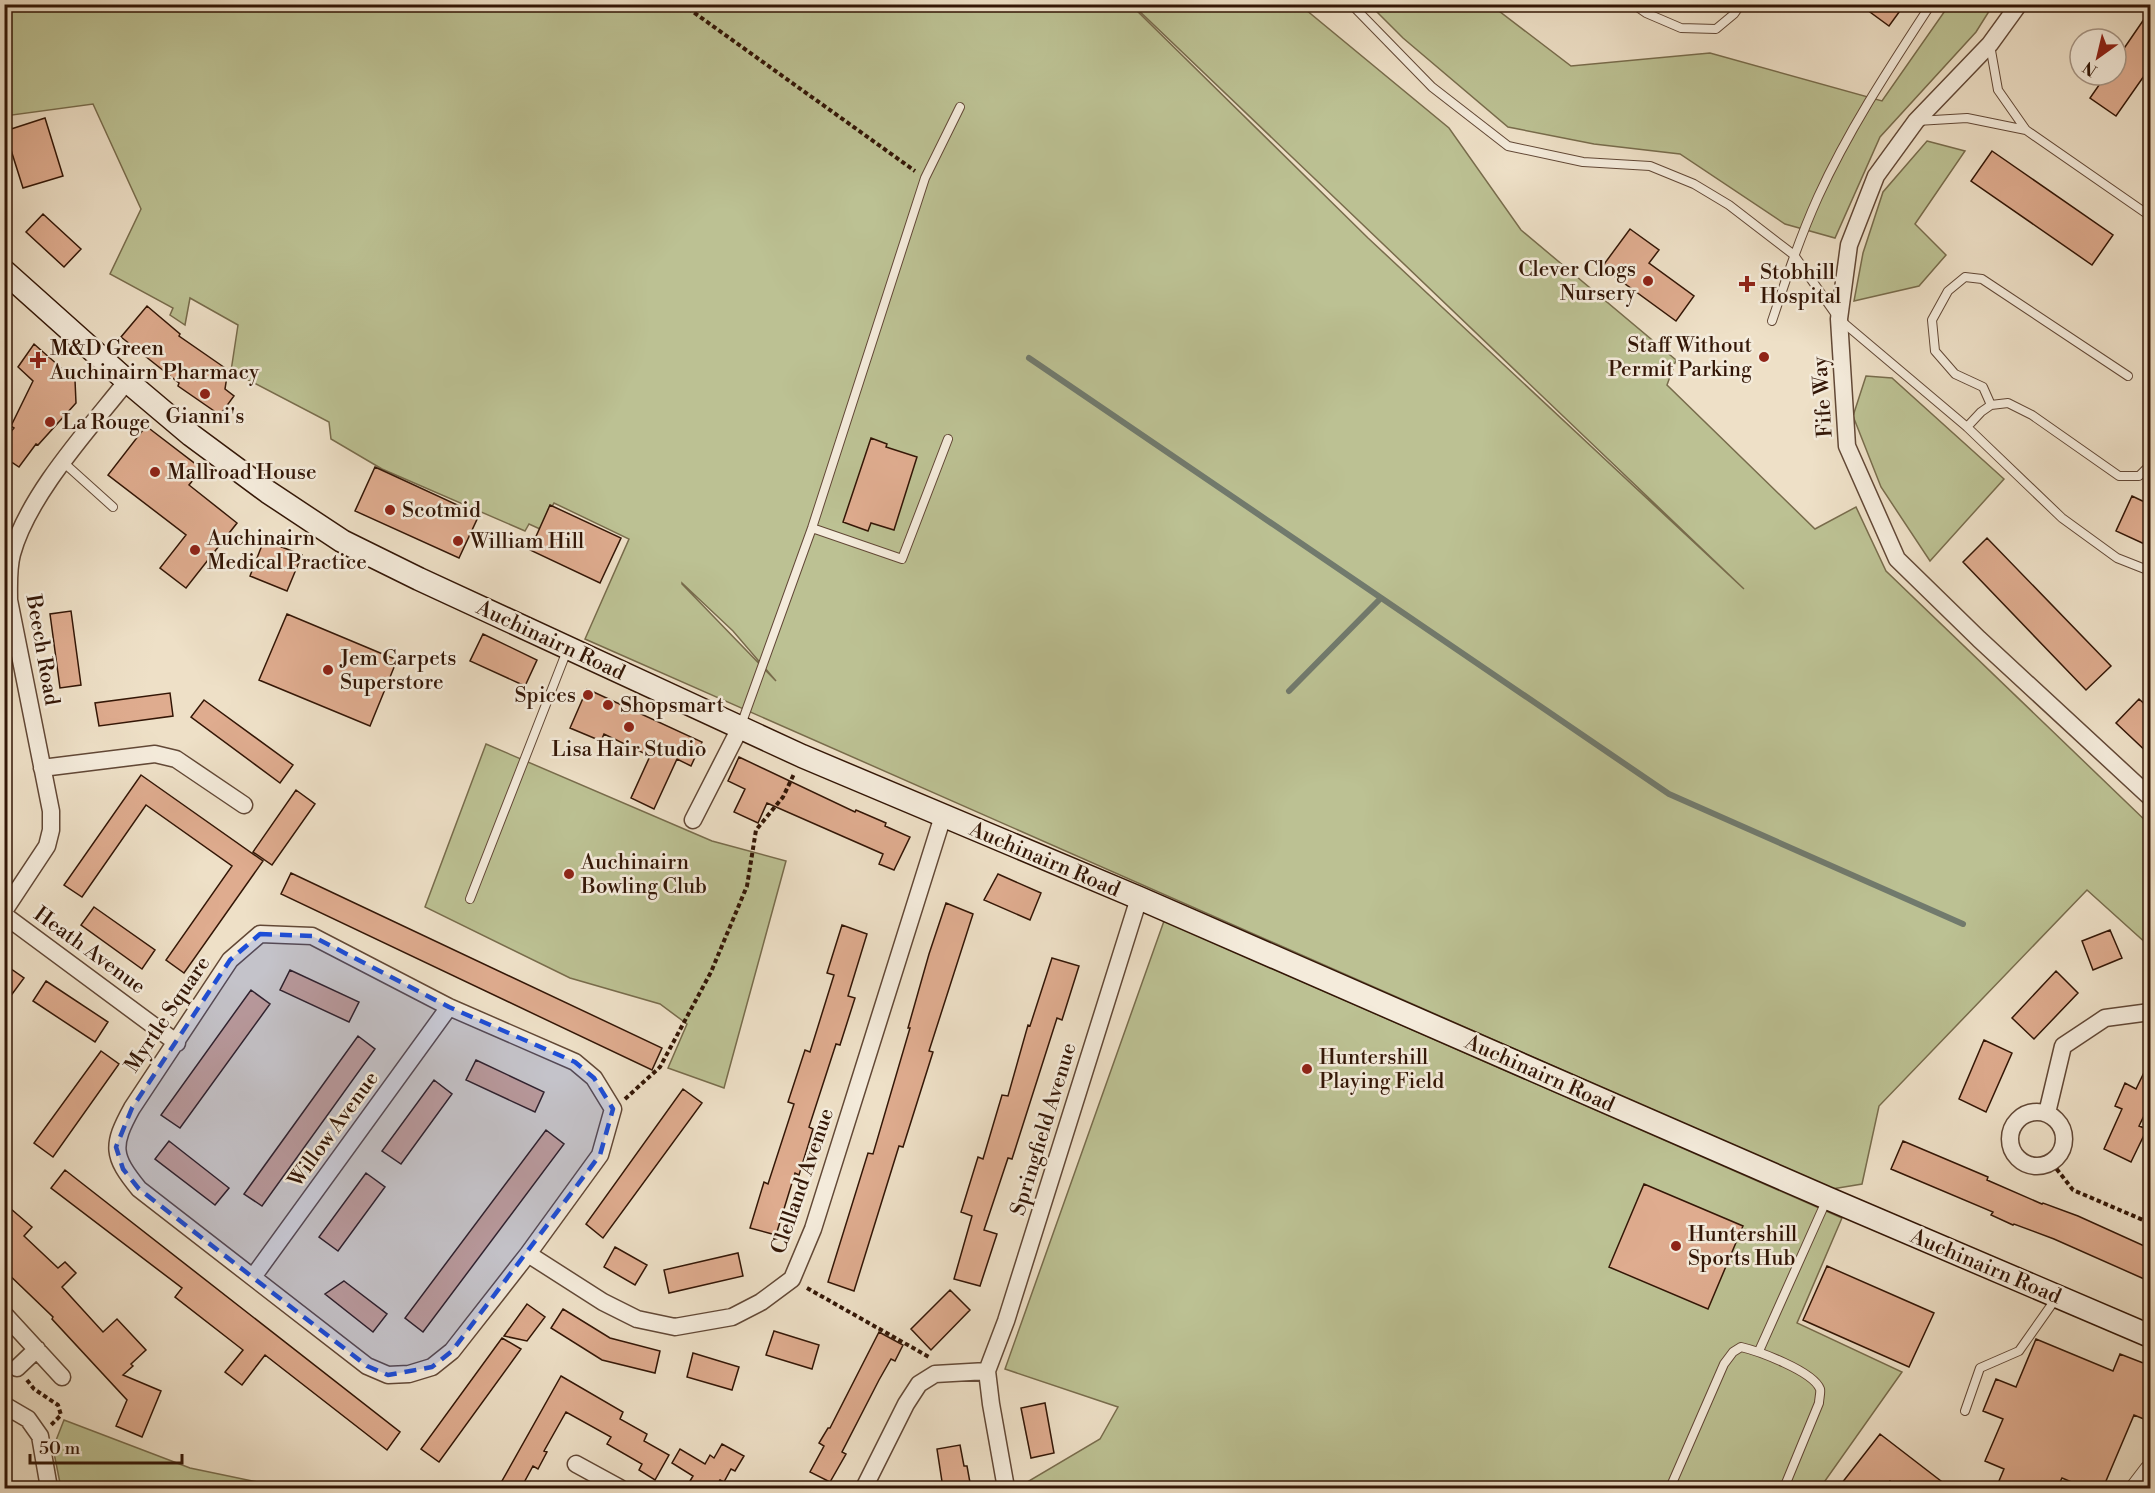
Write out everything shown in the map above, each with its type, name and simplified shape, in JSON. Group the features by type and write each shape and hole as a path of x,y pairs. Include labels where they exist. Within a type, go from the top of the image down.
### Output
{"main road":[{"name":"Auchinairn Road","path":"4,271 191,435 258,485 342,541 429,584 802,756 1139,898 1827,1198 2151,1336"}],"street":[{"name":"Fife Way","path":"2019,4 1990,44 1916,121 1876,176 1849,245 1839,320 1847,446 1897,559 1979,639 2151,797"},
{"name":"Beech Road","path":"4,914 47,846 51,830 51,811 7,600 12,555 19,533 30,511 63,462 127,381"},
{"path":"693,820 740,728"},
{"path":"42,768 155,754 176,759 244,805"},
{"name":"Clelland Avenue","path":"528,1254 603,1302 637,1319 675,1327 732,1317 761,1302 792,1279 813,1229 943,816"},
{"name":"Springfield Avenue","path":"987,1371 1006,1321 1139,898"},
{"name":"Heath Avenue","path":"4,914 177,1043"},
{"name":"Myrtle Square","path":"260,934 312,936 449,1007 575,1062 594,1078 613,1109 600,1155 528,1254 452,1351 432,1366 410,1374 388,1375 367,1366 139,1189 123,1169 116,1147 120,1130 132,1108 230,960 260,934"},
{"name":"Willow Avenue","path":"253,1277 449,1007"},
{"path":"2048,1113 2063,1046 2105,1018 2151,1012"},
{"path":"2034,1112 2048,1113 2058,1121 2064,1133 2065,1143 2061,1153 2052,1162 2042,1167 2028,1166 2013,1154 2009,1138 2014,1124 2023,1115 2034,1112"},
{"path":"4,1314 63,1377"},
{"path":"17,1368 37,1349"},
{"path":"864,1488 906,1404 919,1384 935,1374 987,1371 1006,1488"},
{"path":"4,1405 28,1419 40,1436 49,1488"},
{"path":"576,1464 620,1488"},
{"path":"2137,1488 2151,1470"}],"lane":[{"path":"1351,4 1432,87 1508,146 1583,162 1650,166 1694,184 1729,205 1794,255 1839,320 1967,427 2061,518 2117,558 2151,571"},
{"path":"1633,4 1646,13 1681,28 1716,29 1734,14 1741,4"},
{"path":"1772,321 1794,255 1818,196 1872,94 1931,4"},
{"path":"1990,44 1998,90 2026,130 2151,216"},
{"path":"740,728 812,528 925,178 960,107"},
{"path":"1916,121 1967,118 2026,130"},
{"path":"1992,405 1983,387 1955,374 1935,351 1932,320 1948,291 1965,277 1982,279 2128,376"},
{"path":"1967,427 1981,412 1992,405 2008,403 2032,415 2119,476 2139,476 2151,465"},
{"path":"812,528 902,559 948,439"},
{"path":"63,462 113,507"},
{"path":"470,898 568,648"},
{"path":"1759,1352 1827,1198"},
{"path":"1965,1411 1980,1368 2019,1351 2057,1297"},
{"path":"1670,1488 1724,1364 1741,1347 1759,1352 1796,1369 1820,1389 1819,1403 1784,1488"}],"path":[{"path":"682,4 925,178"},
{"path":"613,1109 660,1067 711,972 747,886 756,830 783,797 802,756"},
{"path":"2052,1162 2073,1190 2151,1223"},
{"path":"792,1279 956,1372"},
{"path":"17,1368 34,1389 58,1405 60,1415 40,1436"}],"highlighted area":[{"path":"260,934 312,936 449,1007 575,1062 594,1078 613,1109 600,1155 452,1351 432,1367 388,1375 367,1366 139,1189 123,1169 116,1147 132,1108 230,960"}],"green space":[{"path":"4,5 1131,5 1368,238 1744,589 1133,5 1300,5 1449,128 1521,230 1676,360 1667,385 1815,529 1856,507 1886,571 2150,825 2150,943 2148,945 2087,890 1879,1106 1862,1184 1832,1189 585,639 629,539 554,503 540,529 529,524 525,531 382,469 331,439 329,422 231,371 238,325 190,298 185,325 170,315 173,308 110,274 141,209 93,104 5,116","holes":["682,583 733,631 776,681"]},
{"path":"1370,5 1491,5 1571,66 1710,53 1882,101 1949,5 1993,5 1976,32 1880,137 1835,238 1785,224 1680,154 1594,144 1508,127 1403,38"},
{"path":"1927,141 1965,151 1915,224 1946,255 1919,286 1854,301 1863,253 1883,192"},
{"path":"1866,376 1892,378 2004,479 1930,561 1881,487 1853,416"},
{"name":"Auchinairn Bowling Club","path":"486,744 712,841 786,861 724,1088 668,1068 687,1024 660,1004 570,978 425,907"},
{"name":"Huntershill Playing Field","path":"1164,921 1842,1218 1797,1323 1902,1372 1820,1488 1017,1488 1100,1439 1118,1407 1005,1369"},
{"path":"64,1420 190,1468 286,1488 61,1488 53,1448"}],"building":[{"path":"1859,4 1905,4 1889,26"},
{"path":"2151,9 2151,66 2116,116 2090,98 2098,87 2128,87 2128,43"},
{"path":"45,118 63,176 23,188 5,131"},
{"path":"1992,151 2113,235 2092,265 1971,181"},
{"path":"43,214 81,249 64,267 26,232"},
{"name":"Clever Clogs Nursery","path":"1630,229 1659,250 1649,263 1694,296 1676,321 1602,267"},
{"path":"147,306 180,334 179,336 228,370 225,389 234,396 220,415 178,386 179,383 121,337"},
{"path":"34,344 75,380 76,403 38,445 36,444 19,467 4,457 4,440 14,428 11,426 33,381 18,367"},
{"path":"146,426 202,469 189,485 237,523 186,588 160,568 186,535 108,475"},
{"path":"871,438 887,444 886,447 917,457 894,530 871,523 868,531 843,522"},
{"path":"375,467 479,515 459,558 355,511"},
{"path":"2132,496 2151,505 2151,547 2116,531"},
{"path":"550,505 621,538 600,583 530,550"},
{"path":"1987,538 2111,666 2086,690 1963,562"},
{"path":"264,540 302,555 287,591 250,576"},
{"path":"71,611 81,685 60,688 50,614"},
{"name":"Jem Carpets Superstore","path":"287,614 397,660 370,726 259,680"},
{"path":"483,634 537,660 525,686 470,661"},
{"path":"587,689 702,742 691,766 677,759 654,809 631,798 650,756 604,734 601,741 570,728"},
{"path":"170,693 173,716 99,726 95,703"},
{"path":"2139,699 2151,710 2151,756 2116,723"},
{"path":"204,700 293,765 280,783 191,717"},
{"path":"739,757 855,812 856,810 886,823 885,826 910,837 894,870 879,864 883,854 767,803 758,823 734,812 745,789 728,781"},
{"path":"141,775 263,861 184,973 166,960 232,866 146,805 82,897 64,885"},
{"path":"296,790 315,804 272,865 253,852"},
{"path":"291,873 662,1048 652,1070 281,894"},
{"path":"998,874 1041,893 1030,920 984,900"},
{"path":"946,903 973,914 929,1051 933,1052 903,1147 899,1146 854,1291 828,1282 868,1153 873,1154 929,954"},
{"path":"94,907 155,950 142,969 81,925"},
{"path":"842,925 867,934 848,996 855,998 840,1045 836,1044 809,1127 813,1129 799,1175 795,1173 776,1235 750,1228 764,1182 768,1184 794,1104 788,1102 805,1050 810,1052 834,975 827,973"},
{"path":"2110,930 2122,958 2093,970 2082,941"},
{"path":"1052,958 1079,966 1062,1020 1057,1018 1012,1159 1008,1158 984,1230 997,1234 980,1286 954,1279 972,1216 961,1212 978,1157 983,1159 1002,1095 1008,1096 1028,1025 1030,1026"},
{"path":"4,964 24,978 4,1005"},
{"path":"290,970 359,1002 349,1022 280,990"},
{"path":"2056,971 2078,993 2034,1039 2012,1018"},
{"path":"46,981 108,1022 95,1042 33,1001"},
{"path":"251,990 270,1004 180,1128 161,1115"},
{"path":"358,1036 375,1049 262,1206 244,1194"},
{"path":"1984,1040 2012,1053 1986,1112 1959,1099"},
{"path":"101,1051 119,1064 53,1157 34,1143"},
{"path":"2151,1058 2151,1101 2139,1126 2147,1129 2131,1162 2104,1149 2122,1109 2115,1106 2125,1083 2136,1089"},
{"path":"476,1060 544,1092 535,1112 466,1080"},
{"path":"434,1080 452,1094 401,1164 382,1151"},
{"path":"683,1089 702,1103 603,1238 586,1224"},
{"path":"546,1130 564,1144 423,1332 405,1318"},
{"path":"169,1141 229,1188 215,1205 155,1159"},
{"path":"1903,1141 1988,1177 1987,1180 2042,1204 2078,1216 2151,1249 2151,1282 2054,1239 2013,1225 1991,1215 1993,1212 1891,1169"},
{"path":"65,1170 400,1432 387,1450 265,1355 242,1385 225,1372 243,1350 175,1297 182,1288 51,1188"},
{"path":"366,1173 385,1187 338,1251 319,1237"},
{"name":"Huntershill Sports Hub","path":"1644,1184 1743,1226 1708,1309 1609,1267"},
{"path":"4,1203 32,1227 24,1236 58,1268 65,1262 76,1273 62,1287 103,1332 117,1319 146,1350 123,1375 161,1391 142,1437 116,1426 127,1400 52,1319 53,1317 4,1270"},
{"path":"615,1247 647,1265 635,1285 604,1267"},
{"path":"738,1253 743,1276 669,1293 664,1270"},
{"path":"1827,1266 1934,1313 1909,1367 1803,1320"},
{"path":"344,1281 387,1314 373,1332 325,1294"},
{"path":"950,1290 970,1310 931,1350 911,1329"},
{"path":"527,1304 545,1317 527,1341 504,1336"},
{"path":"563,1309 610,1338 660,1351 655,1373 602,1360 551,1328"},
{"path":"774,1331 819,1345 812,1369 766,1355"},
{"path":"879,1332 903,1345 895,1361 891,1359 879,1380 842,1452 846,1454 830,1482 810,1472 824,1446 819,1443 830,1428"},
{"path":"502,1338 521,1349 439,1462 421,1449"},
{"path":"2036,1339 2113,1371 2120,1354 2151,1366 2151,1422 2134,1415 2103,1488 2086,1488 2062,1478 2057,1488 1996,1488 2004,1469 1985,1461 2003,1419 1983,1411 1996,1379 2016,1387"},
{"path":"693,1353 739,1367 732,1390 687,1377"},
{"path":"561,1376 623,1412 620,1419 647,1434 644,1441 669,1455 655,1480 639,1470 642,1464 607,1444 611,1437 566,1412 544,1451 547,1452 538,1469 533,1466 521,1488 498,1488"},
{"path":"1045,1403 1054,1453 1031,1458 1021,1408"},
{"path":"1880,1434 1950,1488 1900,1488 1890,1481 1885,1488 1838,1488"},
{"path":"722,1444 744,1456 735,1471 731,1469 724,1482 720,1480 715,1488 703,1488 690,1481 693,1476 672,1463 680,1449 705,1464 710,1455 714,1458"},
{"path":"960,1445 971,1488 943,1488 937,1449"}],"waterway":[{"path":"1029,358 1669,794 1963,924"},
{"path":"1289,691 1381,598"}],"place":[{"name":"Clever Clogs Nursery","path":"1648,281"},
{"name":"Stobhill Hospital","path":"1747,284"},
{"name":"Staff Without Permit Parking","path":"1764,357"},
{"name":"M&D Green Auchinairn Pharmacy","path":"38,360"},
{"name":"Gianni's","path":"205,394"},
{"name":"La Rouge","path":"50,422"},
{"name":"Mallroad House","path":"155,472"},
{"name":"Scotmid","path":"390,510"},
{"name":"William Hill","path":"458,541"},
{"name":"Auchinairn Medical Practice","path":"195,550"},
{"name":"Jem Carpets Superstore","path":"328,670"},
{"name":"Spices","path":"588,695"},
{"name":"Shopsmart","path":"608,705"},
{"name":"Lisa Hair Studio","path":"629,727"},
{"name":"Auchinairn Bowling Club","path":"569,874"},
{"name":"Huntershill Playing Field","path":"1307,1069"},
{"name":"Huntershill Sports Hub","path":"1676,1246"}]}
